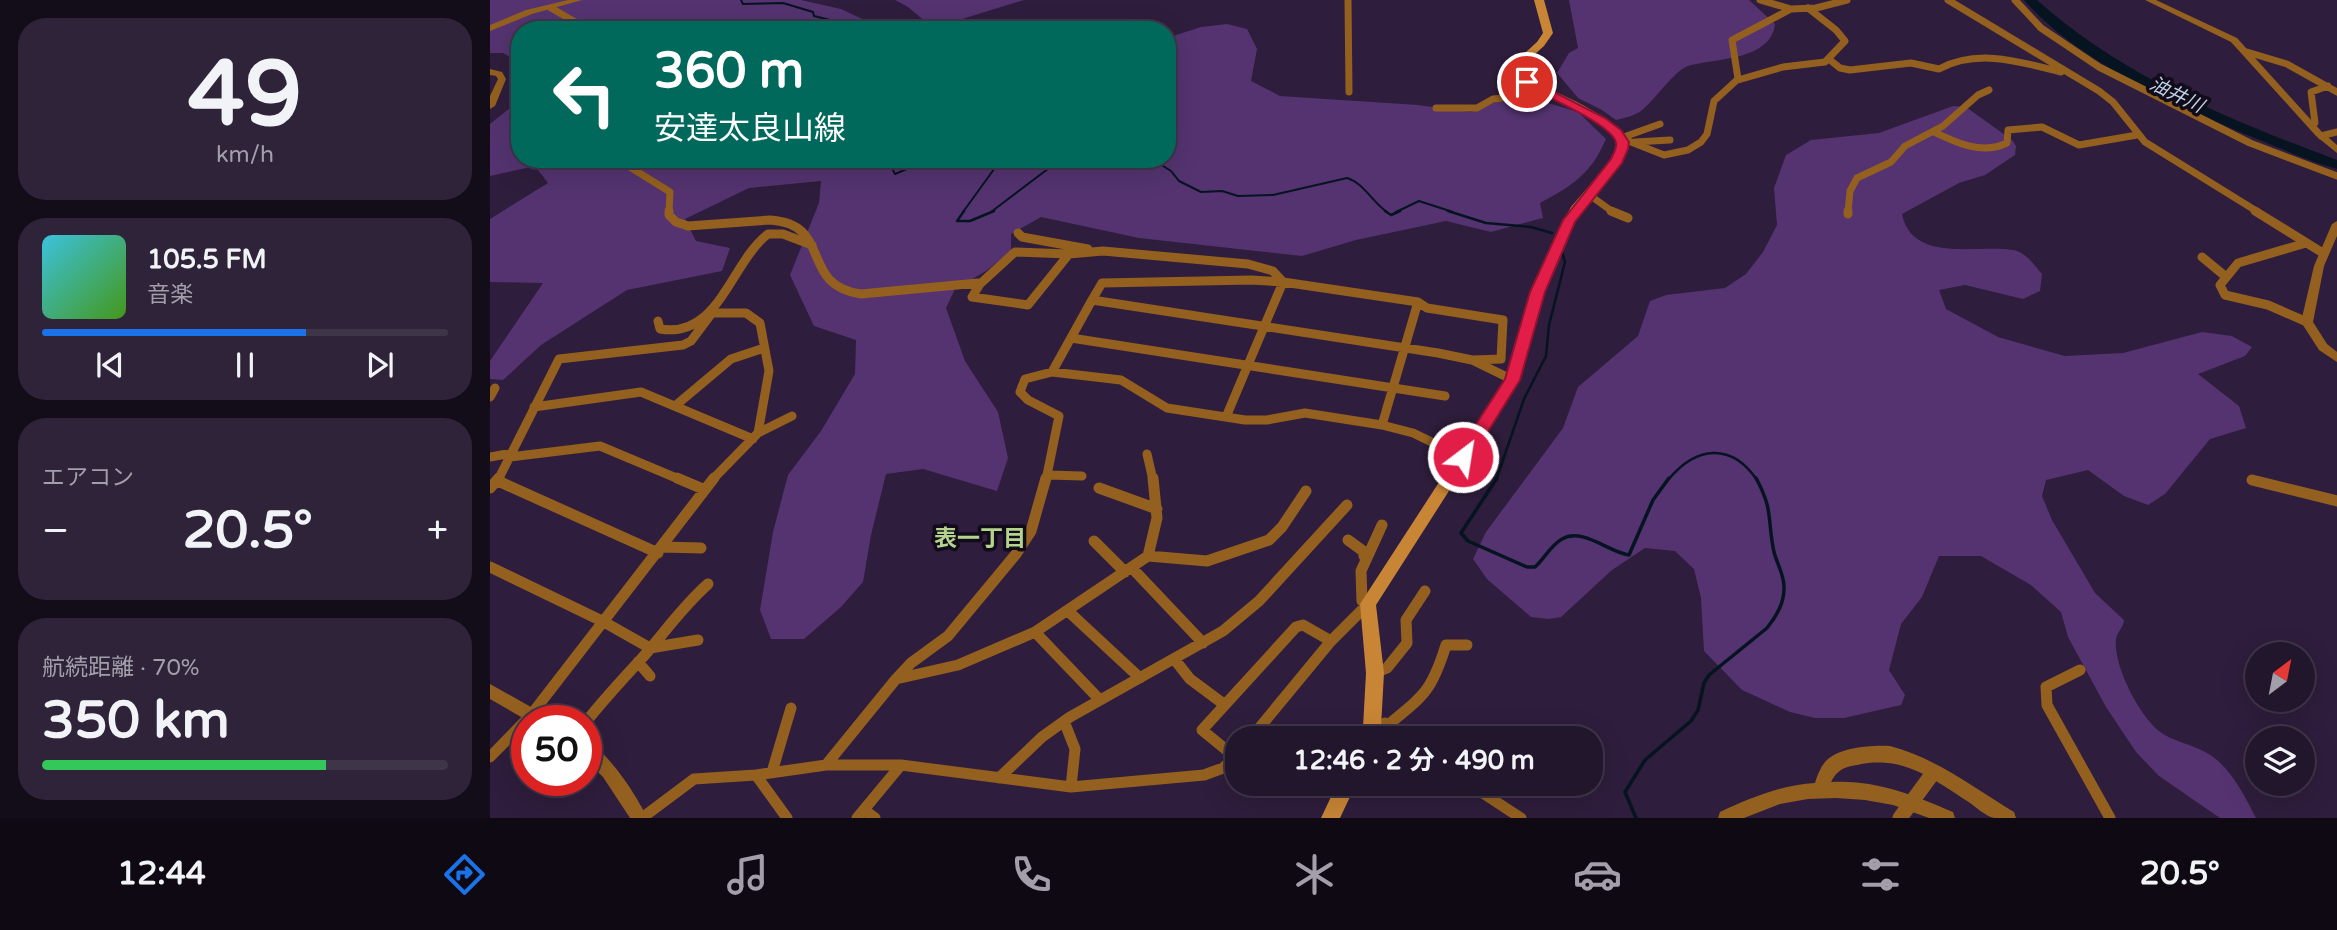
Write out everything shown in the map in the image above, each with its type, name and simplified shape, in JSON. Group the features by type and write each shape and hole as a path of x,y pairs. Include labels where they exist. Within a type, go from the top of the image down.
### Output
{"main road":[{"path":"1372,726 1375,673 1368,604 1513,380 1538,292 1569,220 1617,160 1626,140 1601,120 1527,82 1517,70 1519,63 1541,44 1548,33 1539,0"},
{"path":"1331,818 1341,796"}],"street":[{"path":"490,28 528,12 578,0"},
{"path":"1348,0 1349,92"},
{"path":"1760,0 1795,8 1809,8 1847,0"},
{"path":"1790,0 1795,8"},
{"path":"1809,8 1814,0"},
{"path":"1948,0 2113,102 2137,135 2323,253"},
{"path":"2014,0 2041,29 2099,67 2250,143 2337,176"},
{"path":"2149,0 2234,40 2321,136 2337,150"},
{"path":"551,8 573,21"},
{"path":"1738,80 1732,40 1795,8"},
{"path":"1626,140 1653,152 1675,155 1701,142 1709,129 1714,101 1738,80 1783,67 1830,60 1844,41 1836,30 1809,8"},
{"path":"2247,52 2287,64 2337,92"},
{"path":"1830,60 1840,68 1850,71 1912,63 1939,69 1952,62 2002,57 2071,74"},
{"path":"490,72 499,74 501,83 490,106"},
{"path":"490,86 501,83"},
{"path":"2312,125 2316,115 2311,92 2328,86"},
{"path":"1848,215 1849,191 1862,173 1871,167 1891,162 1906,143 1934,132 1960,113 1974,97 1990,90"},
{"path":"1436,108 1477,107 1493,99 1551,93"},
{"path":"1626,140 1660,124"},
{"path":"1934,132 1955,143 1993,148 2007,143 2008,130 2039,126 2079,145 2137,135"},
{"path":"2321,136 2337,132"},
{"path":"1626,140 1670,140"},
{"path":"1644,158 1653,152"},
{"path":"631,168 670,192 669,215 677,225 690,228 761,219 778,220 804,231 829,283 836,290 847,294 978,283 1004,267 1015,252 1069,254 1096,250"},
{"path":"1588,194 1599,199 1608,211 1628,218"},
{"path":"2307,322 2323,253 2337,224"},
{"path":"1018,233 1022,237 1096,250 1248,264 1273,271 1283,282"},
{"path":"701,548 660,550 494,484 559,359 683,345 691,341 712,313 746,255 761,238 768,234 783,234 812,245"},
{"path":"2306,243 2238,263 2220,285 2225,295 2268,305 2307,322 2323,347 2337,358"},
{"path":"978,283 972,297 1028,304 1069,254"},
{"path":"2202,257 2225,276"},
{"path":"1052,372 1092,300 1102,283 1251,280 1283,282 1418,302 1427,308 1503,320 1501,359 1472,360 1092,300"},
{"path":"1226,417 1283,282"},
{"path":"1382,425 1418,302"},
{"path":"658,320 660,329 669,331 682,328 712,313 746,313 760,323 769,371 756,436"},
{"path":"1071,338 1446,396"},
{"path":"675,406 731,359 764,348"},
{"path":"1472,360 1513,380"},
{"path":"826,765 911,663 948,636 1016,554 1031,531 1048,475 1059,416 1028,400 1020,392 1026,379 1052,372 1121,380 1167,408 1226,417 1267,420 1305,413 1382,425 1413,433 1463,457"},
{"path":"534,407 641,393 756,436"},
{"path":"546,705 702,489 756,436 792,416"},
{"path":"490,457 600,446 702,489"},
{"path":"896,679 958,665 1035,632 1149,556 1158,530 1147,454"},
{"path":"1048,475 1082,475"},
{"path":"2252,480 2337,501"},
{"path":"1099,488 1157,509"},
{"path":"1149,556 1207,561 1269,540 1282,527 1306,491"},
{"path":"999,778 1042,737 1064,721 1223,631 1259,601 1348,505"},
{"path":"1364,556 1382,525"},
{"path":"1094,541 1203,643"},
{"path":"1261,726 1331,641 1368,604 1362,601 1360,595 1363,551 1348,541"},
{"path":"490,567 604,622 650,648 698,640"},
{"path":"600,705 692,598 708,584"},
{"path":"1375,673 1387,668 1407,643 1403,627 1406,615 1424,591"},
{"path":"1416,603 1430,604"},
{"path":"1068,611 1140,678"},
{"path":"1225,748 1202,730 1300,625 1312,628 1331,641"},
{"path":"1035,632 1099,699"},
{"path":"1389,724 1426,694 1436,678 1446,645 1467,645"},
{"path":"1175,660 1190,678 1225,705"},
{"path":"638,662 650,676"},
{"path":"2080,670 2046,687 2047,705 2110,818"},
{"path":"490,691 514,705"},
{"path":"772,772 791,708"},
{"path":"1064,721 1075,750 1071,787"},
{"path":"1373,721 1392,726"},
{"path":"490,757 511,740"},
{"path":"1821,788 1829,765 1858,756 1889,754 1933,773 2008,818"},
{"path":"602,764 641,818 694,779 756,775 826,765 901,765 1071,787 1204,775 1225,766"},
{"path":"866,815 901,765"},
{"path":"1900,818 1933,773"},
{"path":"756,775 787,818"},
{"path":"1726,818 1751,804 1821,788 1893,796 1947,818"},
{"path":"1487,796 1521,818"}],"shaded area":[{"path":"490,0 801,0 841,9 867,21 511,21 511,58 503,53 490,53"},
{"path":"895,0 1024,0 956,21 925,21"},
{"path":"1569,0 1749,0 1775,24 1764,45 1740,56 1688,66 1677,73 1641,111 1616,120 1578,98 1557,73 1569,53 1578,48"},
{"path":"1227,24 1247,29 1257,49 1251,81 1280,96 1418,105 1471,112 1498,101 1548,103 1578,112 1606,139 1594,161 1579,178 1540,203 1543,218 1491,232 1446,221 1356,240 1302,256 1139,238 1041,217 1011,234 1011,251 986,271 955,289 946,308 965,361 998,412 1008,458 997,491 923,469 886,474 863,582 841,607 804,639 771,639 760,610 773,532 788,475 821,431 855,374 856,340 814,326 790,275 819,203 821,181 749,188 685,219 696,241 730,248 722,271 627,290 541,345 503,380 490,379 490,361 543,283 490,282 490,219 548,183 537,168 1176,168 1176,35 1201,27"},
{"path":"1953,106 1966,107 2012,140 2016,146 2015,155 1985,175 1959,183 1902,214 1908,230 1919,240 1932,246 2018,251 2042,274 2040,291 2023,299 1965,285 1939,290 1946,309 1998,337 2065,356 2123,353 2202,332 2232,336 2252,347 2245,356 2198,374 2239,406 2246,428 2210,439 2165,494 2148,505 2124,496 2088,470 2046,480 2042,496 2052,520 2095,593 2124,620 2116,639 2116,650 2124,677 2138,705 2163,734 2204,751 2217,760 2234,780 2256,818 2220,818 2159,776 2136,752 2106,707 2068,637 2061,612 2031,585 1981,556 1939,556 1922,597 1901,624 1889,670 1905,695 1901,705 1844,718 1815,718 1790,712 1742,690 1704,651 1701,598 1694,569 1675,551 1645,548 1612,570 1561,617 1549,619 1531,617 1487,579 1473,559 1486,532 1563,428 1578,387 1638,336 1650,301 1666,295 1725,288 1746,274 1763,252 1777,225 1774,188 1786,155 1811,140 1879,133"},
{"path":"511,107 511,168 526,168 490,176 490,124"}],"waterway":[{"path":"741,0 743,4 783,3 834,21"},
{"name":"油井川","path":"2030,0 2060,27 2095,52 2174,97 2337,165"},
{"path":"892,168 895,174 909,168"},
{"path":"963,212 995,168"},
{"path":"991,212 1049,168"},
{"path":"1166,168 1179,181 1201,192 1222,191 1238,196 1273,195 1347,178 1358,184 1387,212"},
{"path":"1396,212 1419,201 1453,212"},
{"path":"964,211 957,221 970,221 994,211"},
{"path":"1385,211 1391,215 1400,211"},
{"path":"1448,211 1486,223 1531,227 1552,233"},
{"path":"1496,479 1524,399 1546,356 1549,325 1565,262 1562,252"},
{"path":"1668,480 1690,460 1713,453 1736,459 1757,480"},
{"path":"1496,479 1461,533 1468,541 1527,567 1535,567 1554,545 1570,536 1587,538 1629,555 1653,500 1669,478"},
{"path":"1636,818 1625,792 1645,760 1691,721 1698,710 1704,683 1709,675 1767,628 1781,605 1784,584 1774,552 1768,507 1756,478"}],"district":[{"name":"表一丁目","path":"980,538"}],"route":[{"path":"1463,457 1513,380 1538,292 1569,220 1617,160 1622,149 1623,142 1617,133 1601,120 1527,82"}]}
